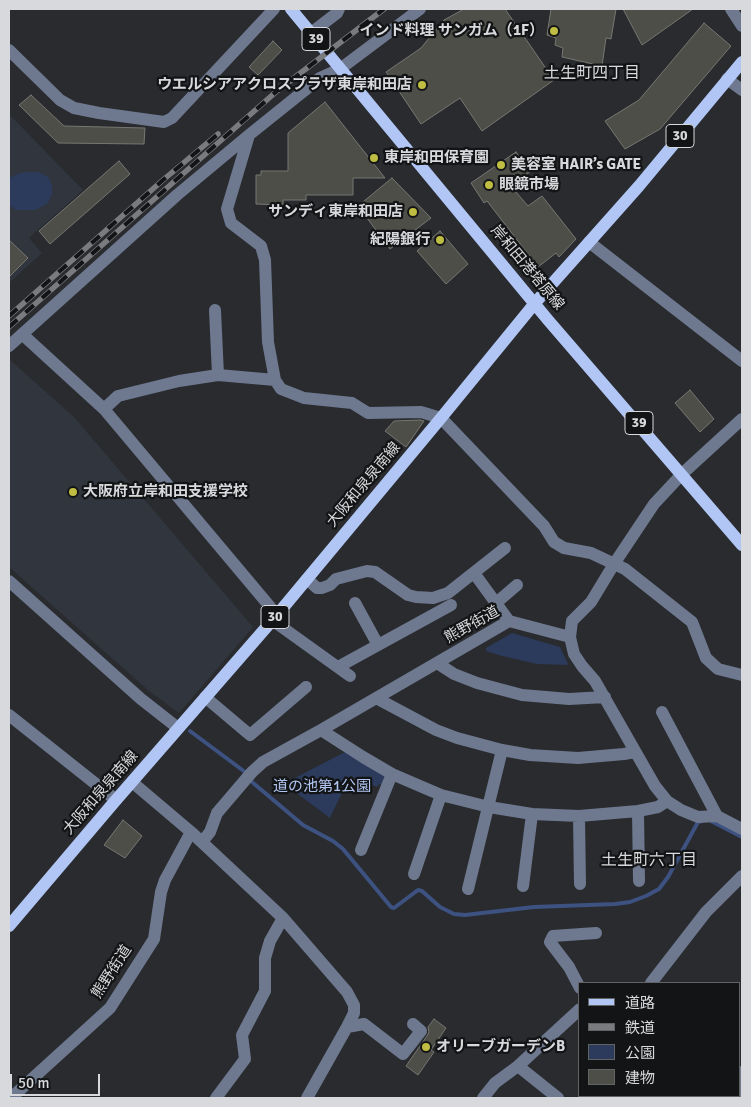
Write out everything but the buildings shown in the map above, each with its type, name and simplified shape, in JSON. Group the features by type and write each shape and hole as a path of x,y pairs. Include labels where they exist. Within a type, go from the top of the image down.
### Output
{"main road":[{"name":"岸和田港塔原線","path":"291,9 535,303 742,544"},
{"name":"大阪和泉泉南線","path":"9,926 275,617 535,303 639,186 742,62"}],"street":[{"path":"9,50 60,100 74,108 164,122 172,118 269,9"},
{"path":"311,33 337,13 339,9"},
{"path":"9,346 177,194 320,78 340,69 420,9"},
{"path":"730,9 742,26"},
{"path":"727,79 742,90"},
{"path":"249,135 227,209 231,223 260,246 264,260 268,342 275,380 281,389 304,398 352,403 368,413 421,412 441,418 544,526 554,542 564,548 591,553 625,569 692,622 706,658 718,669 742,675"},
{"path":"589,242 742,361"},
{"path":"215,310 218,375"},
{"path":"22,334 104,409 275,617 350,676"},
{"path":"104,409 118,396 179,381 218,375 275,380"},
{"path":"742,419 682,474 654,504 591,602 572,621 570,637 574,654 595,681 655,786 667,801 698,817 717,816 742,829"},
{"path":"307,579 317,588 322,588 330,585 336,579 367,570 375,572 408,594 416,597 433,598 448,593 505,548"},
{"path":"474,573 509,621"},
{"path":"9,581 140,699 178,728"},
{"path":"496,603 517,585"},
{"path":"354,603 378,645"},
{"path":"338,667 451,605"},
{"name":"熊野街道","path":"202,842 210,832 217,813 262,762 509,621 570,637"},
{"path":"437,663 454,674 477,683 522,695 569,699 605,697"},
{"path":"205,697 250,735 306,687"},
{"path":"376,698 436,730 457,738 502,750 530,755 578,758 635,752"},
{"path":"662,712 717,816"},
{"path":"9,715 116,800"},
{"path":"321,730 392,774 441,795 489,807 532,814 580,816 638,811 658,807 667,801"},
{"path":"468,889 502,750"},
{"path":"361,850 392,774"},
{"path":"132,782 191,832 283,918 347,992 354,1004 354,1013 307,1098"},
{"path":"414,874 441,795"},
{"path":"638,811 639,881"},
{"path":"523,886 532,814"},
{"path":"580,816 580,884"},
{"name":"熊野街道","path":"11,1098 110,1008 154,939 161,892 165,880 191,832"},
{"path":"652,982 706,912 742,876"},
{"path":"216,1098 246,1059 242,1035 265,990 265,958 270,941 283,918"},
{"path":"578,984 569,967 550,942 553,936 596,933"},
{"path":"483,1098 495,1083 518,1066 578,1010"},
{"path":"347,1027 364,1024 403,1054 421,1031 412,1024"},
{"path":"518,1066 558,1098"}],"shaded area":[{"path":"9,114 83,190 29,238 42,253 9,283"},
{"name":"大阪府立岸和田支援学校","path":"9,359 74,417 253,627 179,713 149,691 9,567"}],"green space":[{"path":"38,172 48,177 52,185 52,194 48,203 35,210 16,210 9,205 9,178 20,173"},
{"path":"512,633 560,647 568,664 537,664 486,651 486,648"},
{"name":"道の池第1公園","path":"345,752 384,775 386,780 384,786 379,784 377,787 350,776 330,818 285,783"}],"waterway":[{"path":"190,731 245,772"},
{"path":"252,782 303,825 333,841 343,849 391,907 394,908 418,890 422,891 440,907 454,914 465,915 534,907 615,904 630,902 646,896 659,889 668,877 698,822 702,821"},
{"path":"711,821 742,837"}],"railway":[{"path":"9,327 277,91 384,9"},
{"path":"9,316 218,134"}],"place":[{"name":"インド料理 サンガム（1F）","path":"554,31"},
{"name":"ウエルシアアクロスプラザ東岸和田店","path":"422,85"},
{"name":"東岸和田保育園","path":"374,158"},
{"name":"美容室 HAIR’s GATE","path":"501,165"},
{"name":"眼鏡市場","path":"489,185"},
{"name":"サンディ東岸和田店","path":"413,212"},
{"name":"紀陽銀行","path":"440,240"},
{"name":"大阪府立岸和田支援学校","path":"73,492"},
{"name":"オリーブガーデンB","path":"426,1047"}],"district":[{"name":"土生町四丁目","path":"592,74"},
{"name":"土生町六丁目","path":"649,861"}]}
